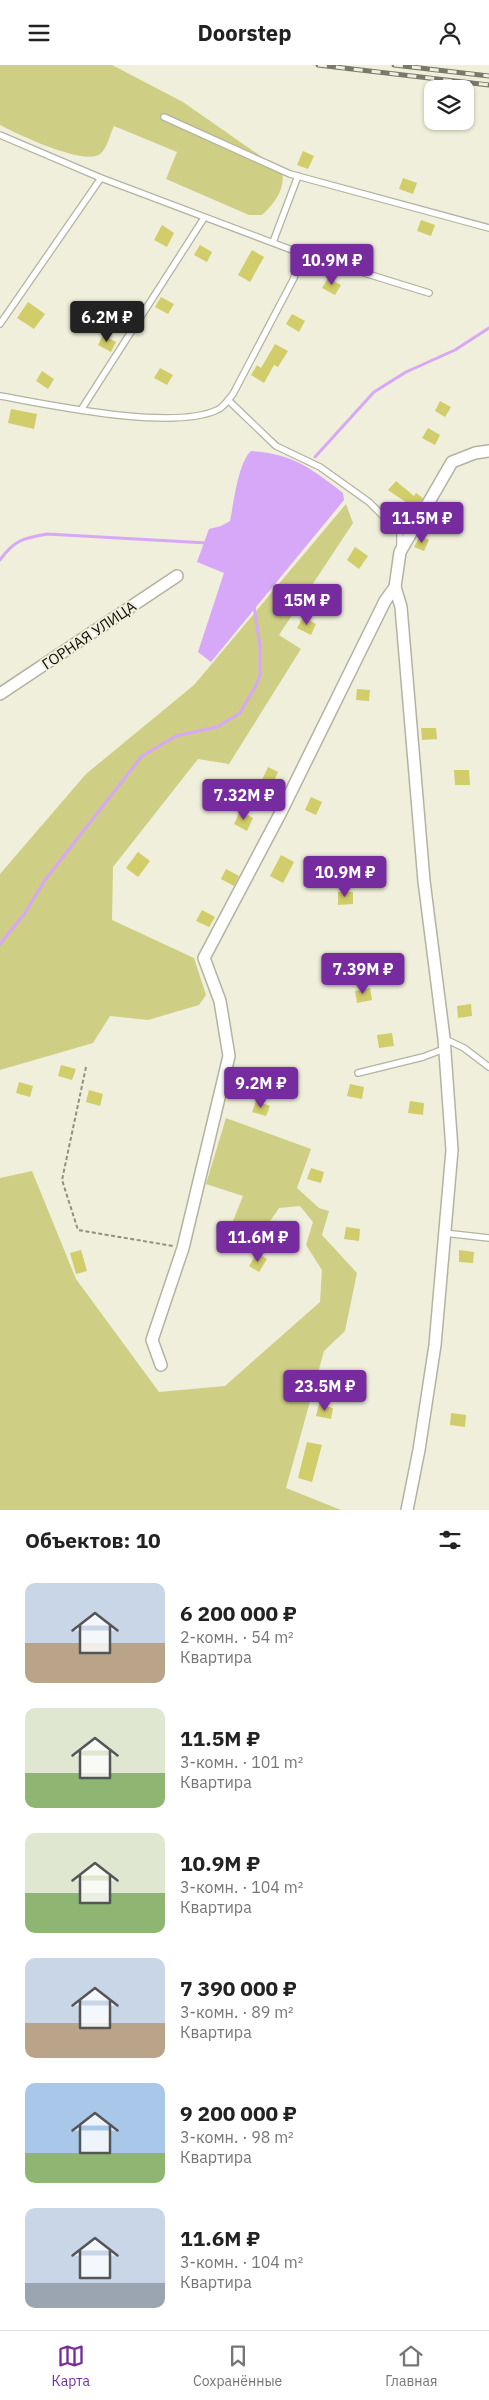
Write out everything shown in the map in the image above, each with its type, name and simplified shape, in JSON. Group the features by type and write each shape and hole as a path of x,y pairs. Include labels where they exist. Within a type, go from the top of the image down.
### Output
{"street":[{"path":"407,1510 420,1450 434,1345 452,1150 444,1043 424,881 401,607 395,587 400,552 452,462 475,453 489,451"},
{"name":"ГОРНАЯ УЛИЦА","path":"0,694 177,576"},
{"path":"160,1365 152,1341 183,1248 229,1056 220,1001 204,958 280,814 385,601 395,587"}],"lane":[{"path":"164,117 298,176 489,228"},
{"path":"0,135 101,178 204,218 300,253 429,293"},
{"path":"273,242 298,176"},
{"path":"0,324 101,178"},
{"path":"81,410 204,218"},
{"path":"0,396 81,410 182,419 219,410 228,400 294,278 300,253"},
{"path":"228,400 276,446 320,467 369,502 400,533 400,552"},
{"path":"358,1073 423,1057 444,1043 464,1048 489,1067"},
{"path":"444,1233 489,1238"}],"path":[{"path":"86,1067 62,1180 78,1230 183,1248"}],"shaded area":[{"path":"0,65 112,65 183,102 282,171 281,190 271,206 262,215 249,215 166,179 177,152 114,126 102,152 92,157 66,152 21,135 0,125"},
{"path":"251,451 279,455 301,464 343,493 344,500 211,662 198,652 224,573 197,562 209,529 230,521 240,473"},
{"path":"346,504 353,523 279,635 301,649 229,764 198,759 113,867 112,920 194,958 206,995 199,1005 148,1020 110,1016 93,1043 0,1070 0,874 86,774 194,685"},
{"path":"226,1118 311,1149 297,1188 319,1208 329,1211 322,1235 357,1273 345,1331 324,1351 286,1488 341,1510 0,1510 0,1178 32,1171 76,1279 159,1392 225,1386 320,1302 322,1270 306,1245 313,1222 300,1206 279,1208 258,1239 239,1250 231,1226 243,1196 206,1184"}],"building":[{"path":"303,151 314,156 308,169 297,165"},
{"path":"403,178 417,183 413,194 399,189"},
{"path":"421,220 435,225 431,236 417,231"},
{"path":"162,225 174,233 167,247 154,240"},
{"path":"200,245 212,252 207,262 194,255"},
{"path":"252,250 264,257 250,282 238,275"},
{"path":"328,278 341,285 335,295 322,288"},
{"path":"161,297 174,304 168,314 155,307"},
{"path":"28,302 45,314 34,329 17,318"},
{"path":"292,314 305,321 299,332 286,324"},
{"path":"103,335 116,342 111,352 98,345"},
{"path":"275,344 288,351 278,367 274,365 264,383 251,375 257,365 261,368"},
{"path":"160,368 173,375 167,385 154,378"},
{"path":"42,371 54,379 48,389 36,381"},
{"path":"440,401 451,407 445,417 435,411"},
{"path":"11,409 37,414 34,429 8,423"},
{"path":"428,428 440,435 435,445 422,438"},
{"path":"396,481 414,496 416,493 423,498 416,509 388,490"},
{"path":"420,536 429,540 424,551 414,547"},
{"path":"355,547 368,556 359,569 347,560"},
{"path":"321,587 334,594 328,605 315,598"},
{"path":"303,617 316,624 311,635 297,628"},
{"path":"357,689 370,690 369,701 356,700"},
{"path":"421,728 436,728 437,739 422,740"},
{"path":"268,767 278,772 272,785 262,780"},
{"path":"454,770 469,770 470,785 455,785"},
{"path":"311,797 322,802 316,815 305,810"},
{"path":"240,811 253,818 247,831 234,824"},
{"path":"138,852 150,861 138,877 126,868"},
{"path":"281,855 294,862 283,883 270,876"},
{"path":"226,869 239,876 234,886 221,879"},
{"path":"338,892 353,892 353,904 338,905"},
{"path":"202,910 215,917 209,927 196,921"},
{"path":"370,988 372,1000 357,1003 355,991"},
{"path":"471,1004 472,1016 458,1018 457,1006"},
{"path":"392,1033 394,1046 379,1048 377,1035"},
{"path":"61,1065 76,1069 72,1080 58,1076"},
{"path":"19,1082 33,1086 30,1097 16,1093"},
{"path":"350,1084 364,1087 362,1099 347,1096"},
{"path":"89,1090 103,1094 100,1106 86,1102"},
{"path":"256,1101 270,1106 266,1116 252,1112"},
{"path":"410,1101 424,1103 423,1115 408,1113"},
{"path":"311,1168 324,1172 321,1183 307,1179"},
{"path":"346,1227 360,1229 359,1241 344,1239"},
{"path":"81,1250 87,1271 76,1274 70,1253"},
{"path":"459,1250 474,1252 473,1263 459,1262"},
{"path":"257,1253 267,1259 259,1272 249,1266"},
{"path":"319,1404 333,1408 331,1419 316,1416"},
{"path":"451,1413 466,1415 465,1427 450,1425"},
{"path":"307,1442 322,1445 312,1482 298,1478"}],"waterway":[{"path":"315,457 374,392 406,372 455,350 489,328"},
{"path":"0,560 10,548 20,541 47,534 207,543"},
{"path":"0,944 25,913 45,880 142,756 176,736 217,727 240,713 260,676 260,646 254,606"}],"railway":[{"path":"318,65 489,85"},
{"path":"394,65 489,76"}]}
